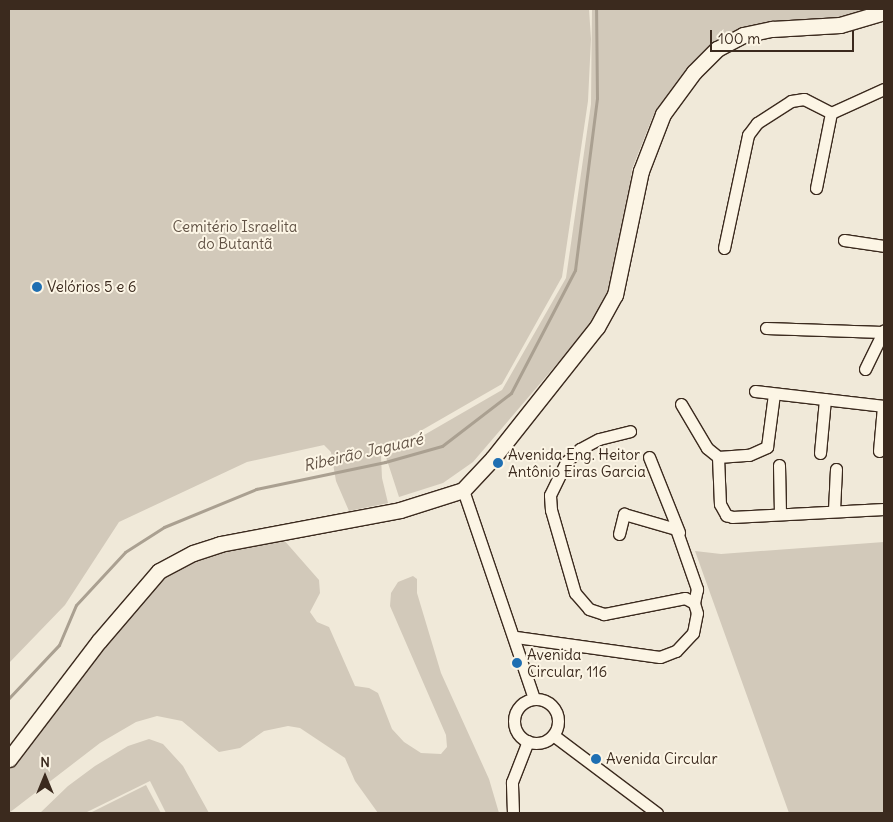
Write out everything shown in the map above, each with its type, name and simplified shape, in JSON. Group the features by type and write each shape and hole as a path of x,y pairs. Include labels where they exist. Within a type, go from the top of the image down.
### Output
{"main road":[{"path":"9,759 99,641 159,571 193,553 220,544 400,510 463,490 493,458 597,327 615,296 641,171 663,114 694,72 718,49 743,35 772,29 840,25 884,12"}],"street":[{"path":"831,113 884,89"},
{"path":"724,248 748,135 757,123 779,107 804,99 831,113"},
{"path":"816,188 831,113"},
{"path":"844,240 884,246"},
{"path":"766,328 883,331 865,369"},
{"path":"755,391 884,406 879,451"},
{"path":"681,404 707,448 718,457 749,455 767,447 774,394"},
{"path":"820,453 825,399"},
{"path":"630,431 599,439 580,449 566,462 550,495 551,510 575,593 589,610 604,614 675,598 685,598 694,603"},
{"path":"516,637 660,657 676,651 693,633 697,621 694,603 697,589 679,532 649,457"},
{"path":"718,457 720,504 726,515 884,509"},
{"path":"778,465 780,514"},
{"path":"834,510 836,469"},
{"path":"463,490 516,637 534,698"},
{"path":"619,534 624,514 679,532"},
{"path":"534,698 554,707 558,721 553,735 542,742 528,741 517,732 514,718 520,704 534,698"},
{"path":"553,735 657,813"},
{"path":"513,813 512,782 528,741"}],"green space":[{"name":"Cemitério Israelita do Butantã","path":"9,9 589,9 591,39 588,101 562,277 502,384 384,452 381,456 382,478 388,503 349,511 336,481 331,452 324,445 247,462 119,522 65,605 9,663"},
{"path":"592,9 876,9 841,24 789,28 728,46 687,73 653,116 632,169 618,275 592,323 473,462 443,483 399,497 386,457 502,390 566,278 591,104"},
{"path":"283,539 319,580 320,593 310,612 317,622 329,627 355,686 369,688 378,693 392,729 404,742 421,753 441,754 447,747 446,735 390,606 391,593 398,582 413,576 417,579 417,593 441,673 489,779 499,813 378,813 355,781 345,758 300,728 288,726 264,731 240,748 219,752 182,721 157,716 136,722 100,743 9,813 9,764 78,672 163,577 192,562 240,546"},
{"path":"884,542 884,813 789,813 695,551 721,554"},
{"path":"149,739 163,744 183,766 209,813 166,813 150,781 85,813 40,813 68,786 95,766 128,746"},
{"path":"146,785 161,813 90,813"}],"waterway":[{"name":"Ribeirão Jaguaré","path":"9,698 59,645 76,605 125,552 164,527 256,489 385,462 442,446 511,393 575,270 597,98 596,9"}],"place":[{"name":"Velórios 5 e 6","path":"37,287"},
{"name":"Avenida Eng. Heitor Antônio Eiras Garcia","path":"498,463"},
{"name":"Avenida Circular, 116","path":"517,663"},
{"name":"Avenida Circular","path":"596,759"}]}
